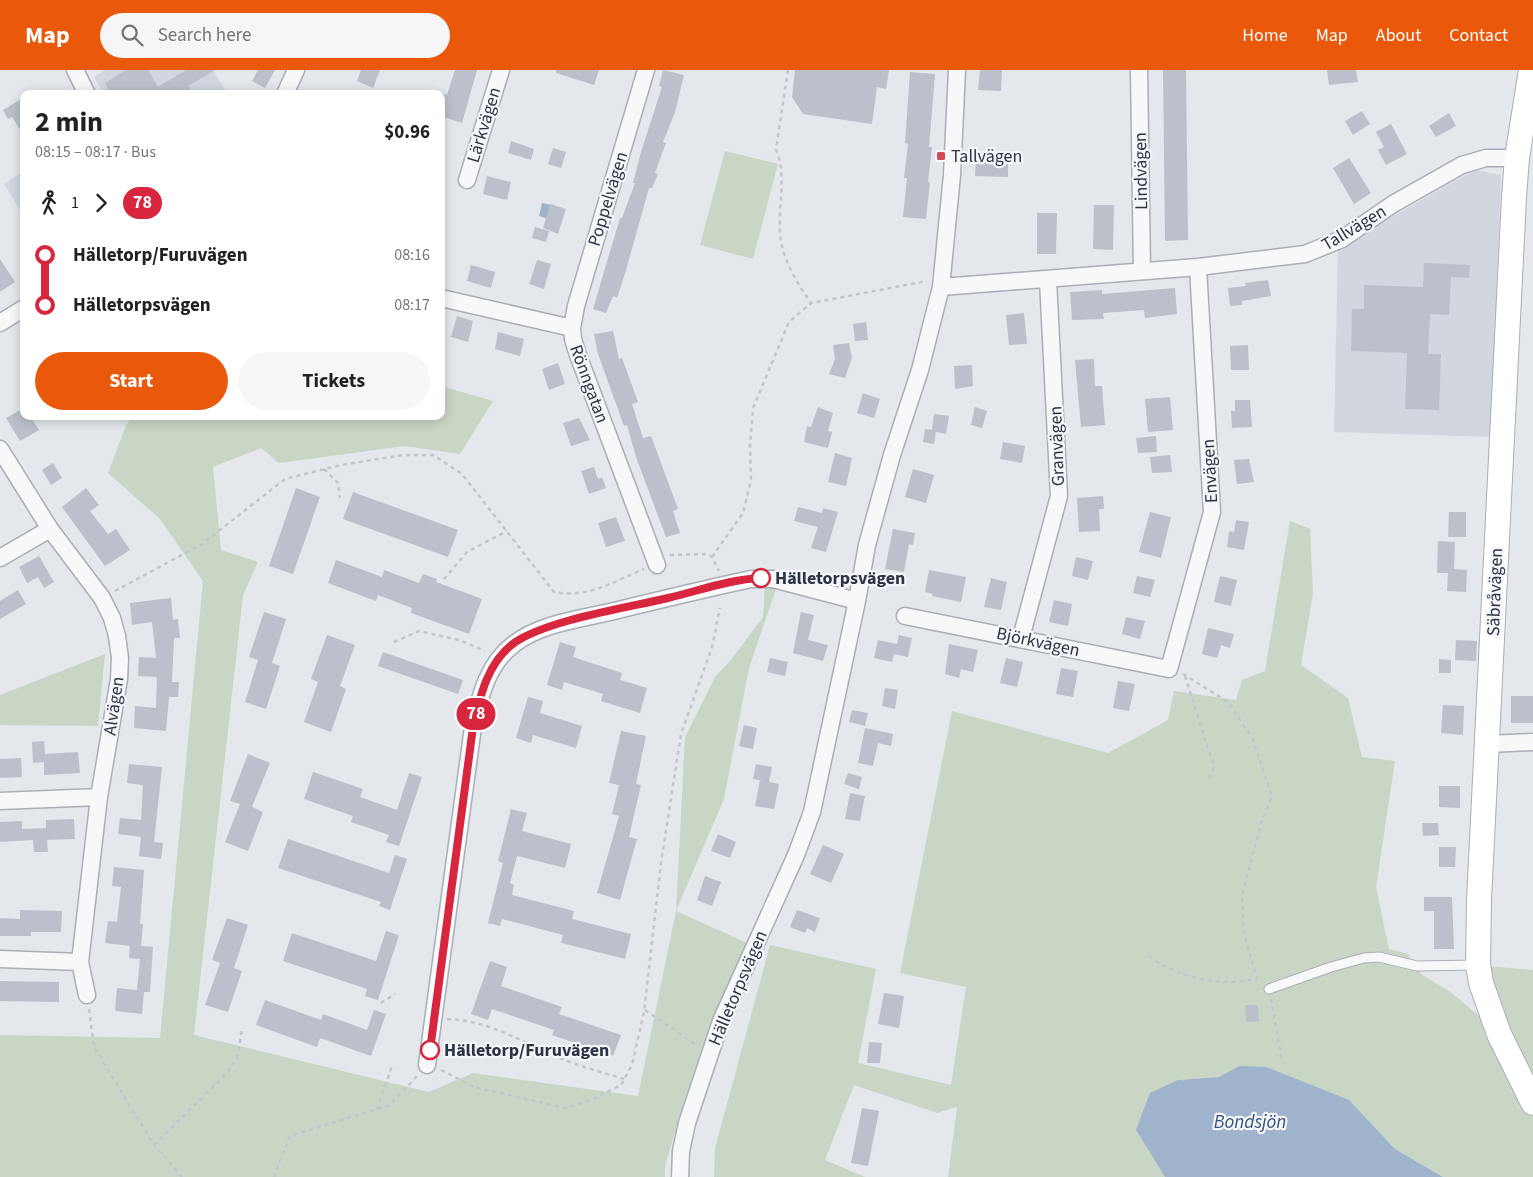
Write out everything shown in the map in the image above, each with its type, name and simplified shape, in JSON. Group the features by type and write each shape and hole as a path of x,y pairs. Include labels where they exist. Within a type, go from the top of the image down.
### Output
{"main road":[{"name":"Säbråvägen","path":"1531,70 1517,158 1505,356 1488,744 1479,900 1478,965 1486,1002 1533,1104"}],"street":[{"path":"75,70 85,90"},
{"path":"287,90 296,70"},
{"name":"Lärkvägen","path":"467,180 501,70"},
{"name":"Poppelvägen","path":"572,328 576,306 646,70"},
{"name":"Hälletorpsvägen","path":"680,1177 681,1151 687,1123 710,1054 732,997 796,854 812,812 857,601 867,545 879,496 920,370 940,287 952,174 957,70"},
{"name":"Lindvägen","path":"1139,70 1142,271"},
{"name":"Tallvägen","path":"940,287 1198,267 1291,256 1324,248 1462,165 1486,158 1517,158"},
{"name":"Envägen","path":"1177,672 1212,512 1198,267"},
{"name":"Granvägen","path":"1021,638 1059,496 1048,280"},
{"name":"Rönngatan","path":"445,299 572,328 572,339 657,565"},
{"path":"0,324 20,311"},
{"name":"Alvägen","path":"0,449 50,529 102,598 112,618 120,658 119,679 100,797 80,962 86,995"},
{"path":"0,558 50,529"},
{"path":"427,1064 473,727 480,696 488,676 500,658 513,644 549,627 750,579 773,579 857,601"},
{"name":"Björkvägen","path":"906,616 1021,638 1177,672"},
{"path":"1488,744 1533,742"},
{"path":"0,802 100,797"},
{"path":"0,959 80,962"}],"lane":[{"path":"1269,989 1331,967 1364,958 1379,957 1417,966 1478,965"}],"path":[{"path":"788,70 776,150 781,162 780,235 790,272 810,303"},
{"path":"712,557 743,513 751,480 750,444 753,408 789,322 810,303 925,280 940,287"},
{"path":"102,598 202,544 285,479 324,469 403,455 433,455 462,474 554,592 570,595 606,586 642,569 657,565 670,555 708,554 712,557 719,571"},
{"path":"324,469 338,483 340,498"},
{"path":"444,578 467,552 506,531"},
{"path":"274,1177 290,1136 390,1105 427,1064 455,1076 474,1087 566,1108 591,1100 621,1085 632,1065 644,1009 661,863 681,734 712,647 720,608"},
{"path":"394,642 419,631 459,640 500,658"},
{"path":"1177,672 1214,767 1208,781"},
{"path":"1177,672 1228,702 1252,738 1272,796 1261,824 1242,896 1244,933 1257,978 1269,989 1282,1061"},
{"path":"1149,956 1163,966 1198,980 1238,983 1257,978"},
{"path":"381,1003 395,994"},
{"path":"86,995 94,1047 154,1145 182,1177"},
{"path":"644,1009 710,1054"},
{"path":"434,1019 466,1020 514,1035 556,1057 624,1079"},
{"path":"154,1145 225,1076 237,1059 242,1029"},
{"path":"377,1109 392,1066"}],"shaded area":[{"path":"105,70 213,70 226,90 102,90 94,77"},
{"path":"1475,170 1501,175 1491,437 1334,432 1338,247"},
{"path":"20,174 20,210 4,184"}],"green space":[{"path":"725,151 778,164 753,259 700,245"},
{"path":"445,387 493,401 460,454 405,446 279,463 261,448 213,467 221,550 258,562 243,595 194,1035 429,1092 473,1073 638,1096 676,911 747,943 681,1111 665,1166 665,1177 0,1177 0,1035 160,1038 203,581 160,519 108,473 126,425 130,420 445,420"},
{"path":"1290,521 1310,529 1313,593 1301,665 1348,698 1362,757 1395,761 1376,887 1389,949 1408,954 1421,974 1452,993 1499,1033 1487,966 1533,970 1533,1177 1443,1177 1395,1149 1349,1100 1239,1066 1219,1077 1178,1080 1136,1130 1165,1177 948,1177 957,1107 937,1113 854,1085 825,1160 865,1177 714,1177 715,1148 770,945 876,969 858,1063 951,1085 966,987 900,973 952,711 1108,753 1168,720 1174,691 1236,700 1242,680 1265,671"},
{"path":"765,584 776,589 749,668 724,799 676,911 685,737 715,677 731,660 763,617"},
{"path":"105,654 98,726 0,725 0,695"}],"water":[{"path":"542,203 552,205 548,219 539,216"},
{"name":"Bondsjön","path":"1239,1066 1266,1067 1349,1100 1395,1149 1443,1177 1165,1177 1136,1130 1150,1093 1178,1080 1219,1077"}],"building":[{"path":"126,70 148,70 158,87 186,70 215,70 188,86 190,90 109,90 105,83"},
{"path":"258,70 275,70 265,88 252,81"},
{"path":"361,70 380,70 373,88 357,81"},
{"path":"455,70 477,70 462,123 445,117 445,94 447,95"},
{"path":"556,70 599,70 594,85 556,73"},
{"path":"663,70 684,75 675,112 663,142 666,143 655,173 658,174 652,188 649,188 617,298 613,296 606,313 593,309 620,218 622,218 635,183 633,183 641,152 662,87 659,86"},
{"path":"795,70 889,70 886,89 877,87 872,124 803,114 792,97"},
{"path":"980,70 1002,70 1001,91 978,90"},
{"path":"1163,70 1186,70 1188,240 1165,241"},
{"path":"1327,70 1356,70 1358,82 1329,85"},
{"path":"910,72 935,74 929,147 932,147 928,182 930,182 926,219 903,217 907,178 904,178 908,144 905,143"},
{"path":"20,99 20,130 12,117 8,119 3,110"},
{"path":"1362,111 1370,124 1353,135 1345,121"},
{"path":"1449,113 1456,126 1436,137 1429,126"},
{"path":"1391,124 1407,154 1386,165 1378,150 1384,147 1376,132"},
{"path":"511,141 534,149 531,160 508,153"},
{"path":"553,148 566,152 561,168 548,164"},
{"path":"976,158 1008,160 1008,177 975,176"},
{"path":"1349,158 1371,193 1354,204 1333,168"},
{"path":"487,176 511,182 507,200 483,194"},
{"path":"550,204 566,209 558,234 543,228"},
{"path":"1094,205 1114,205 1113,250 1093,249"},
{"path":"1037,213 1057,213 1056,254 1037,254"},
{"path":"535,227 549,231 546,242 532,238"},
{"path":"0,259 15,282 0,292"},
{"path":"537,260 551,264 544,289 529,284"},
{"path":"1424,263 1470,265 1469,278 1451,277 1449,315 1430,314 1428,354 1441,354 1439,410 1405,409 1407,353 1351,351 1352,309 1364,309 1364,285 1423,287"},
{"path":"471,265 495,272 491,288 467,281"},
{"path":"1268,280 1271,296 1242,301 1242,305 1230,306 1228,288 1246,286 1245,283"},
{"path":"1175,288 1177,314 1145,318 1144,310 1103,313 1104,319 1072,320 1070,292 1102,290 1102,294"},
{"path":"1024,313 1027,344 1009,345 1006,315"},
{"path":"457,316 473,321 468,342 451,337"},
{"path":"866,322 868,340 855,341 853,324"},
{"path":"613,331 619,359 622,358 638,402 632,404 643,438 651,436 678,509 673,511 680,533 666,537 636,457 627,425 624,426 598,354 594,334"},
{"path":"498,332 524,339 520,356 495,349"},
{"path":"849,343 852,358 845,378 829,374 835,359 833,345"},
{"path":"1248,345 1249,370 1231,370 1230,346"},
{"path":"1094,359 1095,386 1102,386 1105,425 1081,427 1075,360"},
{"path":"558,363 565,384 549,390 542,369"},
{"path":"972,365 973,386 955,389 954,366"},
{"path":"863,393 880,399 874,418 857,413"},
{"path":"1170,397 1173,430 1148,432 1145,399"},
{"path":"1235,400 1250,400 1252,427 1232,428 1231,411 1235,411"},
{"path":"818,407 833,413 828,431 832,432 828,448 804,442 807,426 811,427"},
{"path":"975,407 987,411 982,428 971,425"},
{"path":"20,410 20,420 33,420 39,430 20,441 6,418"},
{"path":"934,414 949,416 946,434 936,432 934,444 923,442 925,429 932,430"},
{"path":"579,418 590,440 571,446 563,423"},
{"path":"1156,436 1157,452 1138,453 1136,438"},
{"path":"1003,442 1025,446 1022,463 1000,459"},
{"path":"835,453 852,458 846,486 828,482"},
{"path":"1170,455 1172,472 1152,473 1150,457"},
{"path":"1249,459 1254,482 1237,484 1234,460"},
{"path":"53,463 62,478 51,485 42,470"},
{"path":"594,467 598,479 602,477 606,488 589,494 581,471"},
{"path":"913,469 934,475 926,503 905,497"},
{"path":"86,488 99,505 90,511 108,534 116,529 130,550 105,566 62,507"},
{"path":"296,488 320,497 293,574 269,566"},
{"path":"353,492 458,530 448,557 343,519"},
{"path":"1103,496 1104,509 1099,509 1100,531 1079,532 1077,498"},
{"path":"798,507 822,513 823,508 838,512 826,552 811,548 818,527 794,521"},
{"path":"1150,512 1171,517 1161,558 1139,552"},
{"path":"1449,512 1466,512 1466,537 1448,537"},
{"path":"616,517 625,541 606,547 598,523"},
{"path":"1236,520 1249,522 1244,550 1227,547 1229,531 1234,532"},
{"path":"893,529 915,533 913,545 909,544 904,572 885,569"},
{"path":"1438,541 1455,542 1454,569 1467,570 1466,592 1447,591 1448,573 1437,573"},
{"path":"39,556 54,582 44,588 38,577 27,583 19,567"},
{"path":"1076,557 1093,561 1088,580 1072,576"},
{"path":"336,560 382,577 384,570 419,583 423,574 437,579 436,582 482,599 469,634 411,613 412,608 378,595 376,601 328,583"},
{"path":"929,570 966,577 961,602 932,596 933,594 925,592"},
{"path":"1137,576 1155,580 1150,597 1133,593"},
{"path":"1220,576 1237,580 1231,606 1214,602"},
{"path":"991,578 1007,582 1001,610 984,607"},
{"path":"18,590 26,604 0,619 0,601"},
{"path":"171,598 173,620 178,619 180,638 174,638 172,682 179,682 178,697 169,697 166,731 134,728 135,706 156,708 157,677 138,676 139,657 156,658 152,622 132,625 130,603"},
{"path":"1054,600 1072,604 1068,626 1049,622"},
{"path":"264,612 286,619 272,663 280,666 266,709 245,702 258,660 249,657"},
{"path":"801,612 814,615 808,640 828,645 823,661 793,653"},
{"path":"1126,617 1145,621 1140,639 1122,634"},
{"path":"1208,628 1234,634 1230,648 1221,645 1217,658 1202,654"},
{"path":"327,635 355,645 340,686 346,689 331,732 304,722 318,682 311,679"},
{"path":"899,635 912,638 908,657 894,654 892,662 874,658 878,640 897,644"},
{"path":"1456,640 1477,641 1476,661 1455,660"},
{"path":"560,642 576,647 573,657 622,673 620,680 647,688 640,713 601,701 603,694 564,682 562,690 547,685"},
{"path":"949,644 978,650 973,672 961,669 959,678 945,674"},
{"path":"383,652 463,680 458,694 378,666"},
{"path":"770,658 788,662 785,676 767,672"},
{"path":"1006,658 1023,662 1017,687 1000,683"},
{"path":"1439,659 1451,660 1451,673 1439,673"},
{"path":"1061,668 1078,671 1073,697 1056,694"},
{"path":"1118,681 1135,684 1129,711 1113,708"},
{"path":"885,688 898,690 895,709 882,706"},
{"path":"1511,696 1533,696 1533,723 1511,723"},
{"path":"528,697 543,701 540,713 582,726 576,748 533,735 531,743 516,738"},
{"path":"1443,705 1464,706 1463,735 1441,733"},
{"path":"852,710 868,713 865,726 849,722"},
{"path":"744,725 757,728 753,749 739,746"},
{"path":"865,728 893,734 891,746 878,743 873,766 858,763"},
{"path":"621,731 646,736 636,784 641,785 629,837 637,839 620,900 597,893 619,816 612,814 619,785 609,783"},
{"path":"44,741 45,754 78,752 80,773 44,775 44,762 33,763 32,742"},
{"path":"248,754 270,763 252,807 263,812 248,851 225,842 240,804 230,801"},
{"path":"21,758 22,777 0,778 0,759"},
{"path":"129,764 162,767 154,842 163,843 161,859 139,856 141,837 118,834 120,818 141,820 143,785 127,783"},
{"path":"756,764 772,767 769,782 753,779"},
{"path":"313,772 363,789 360,797 397,810 409,773 422,777 399,846 386,842 389,835 351,822 353,816 304,799"},
{"path":"848,773 862,777 859,789 844,784"},
{"path":"760,780 779,784 774,809 755,806"},
{"path":"1439,786 1460,786 1460,808 1439,807"},
{"path":"850,793 865,796 860,821 845,819"},
{"path":"511,809 527,813 522,831 571,844 565,868 517,856 510,883 514,885 512,895 574,911 572,919 631,934 625,959 561,943 563,935 502,919 500,926 488,923 503,863 498,861"},
{"path":"74,819 75,839 47,840 48,852 34,852 33,840 0,842 0,822 22,821 22,829 46,828 46,820"},
{"path":"1422,823 1438,823 1439,835 1423,836"},
{"path":"718,834 736,842 730,858 711,851"},
{"path":"288,839 389,873 395,855 407,859 390,910 379,906 381,902 278,868"},
{"path":"823,845 844,854 831,883 810,874"},
{"path":"1439,847 1456,847 1455,867 1439,867"},
{"path":"114,867 144,870 140,924 143,924 141,946 153,947 150,992 144,992 142,1014 115,1011 117,988 137,990 140,959 129,958 130,946 105,943 108,921 117,922 121,887 112,886"},
{"path":"705,876 721,882 712,906 697,900"},
{"path":"1424,897 1452,897 1454,949 1434,949 1434,911 1424,911"},
{"path":"20,910 62,911 61,932 31,932 31,936 0,936 0,918 20,919"},
{"path":"797,910 820,918 815,932 807,928 805,933 790,927"},
{"path":"227,918 248,925 234,968 242,971 228,1012 205,1005 220,963 212,960"},
{"path":"386,931 399,935 378,1000 365,996 367,989 283,961 292,933 376,961"},
{"path":"490,961 507,967 501,986 562,1007 559,1014 621,1035 613,1056 552,1035 554,1030 492,1009 488,1020 471,1014"},
{"path":"0,981 59,982 59,1002 0,1001"},
{"path":"884,993 904,996 899,1028 878,1024"},
{"path":"265,1000 321,1020 323,1014 367,1030 374,1010 386,1014 371,1056 320,1038 317,1047 256,1025"},
{"path":"1245,1005 1258,1005 1259,1021 1246,1022"},
{"path":"869,1042 882,1043 880,1063 867,1063"},
{"path":"862,1108 879,1111 868,1166 851,1163"}],"bus line":[{"name":"78","path":"430,1050 473,727 480,696 488,676 500,658 513,644 530,634 549,627 725,584 761,578"}],"place":[{"name":"Tallvägen","path":"941,156"},
{"name":"Hälletorpsvägen","path":"761,578"},
{"name":"Hälletorp/Furuvägen","path":"430,1050"}]}
